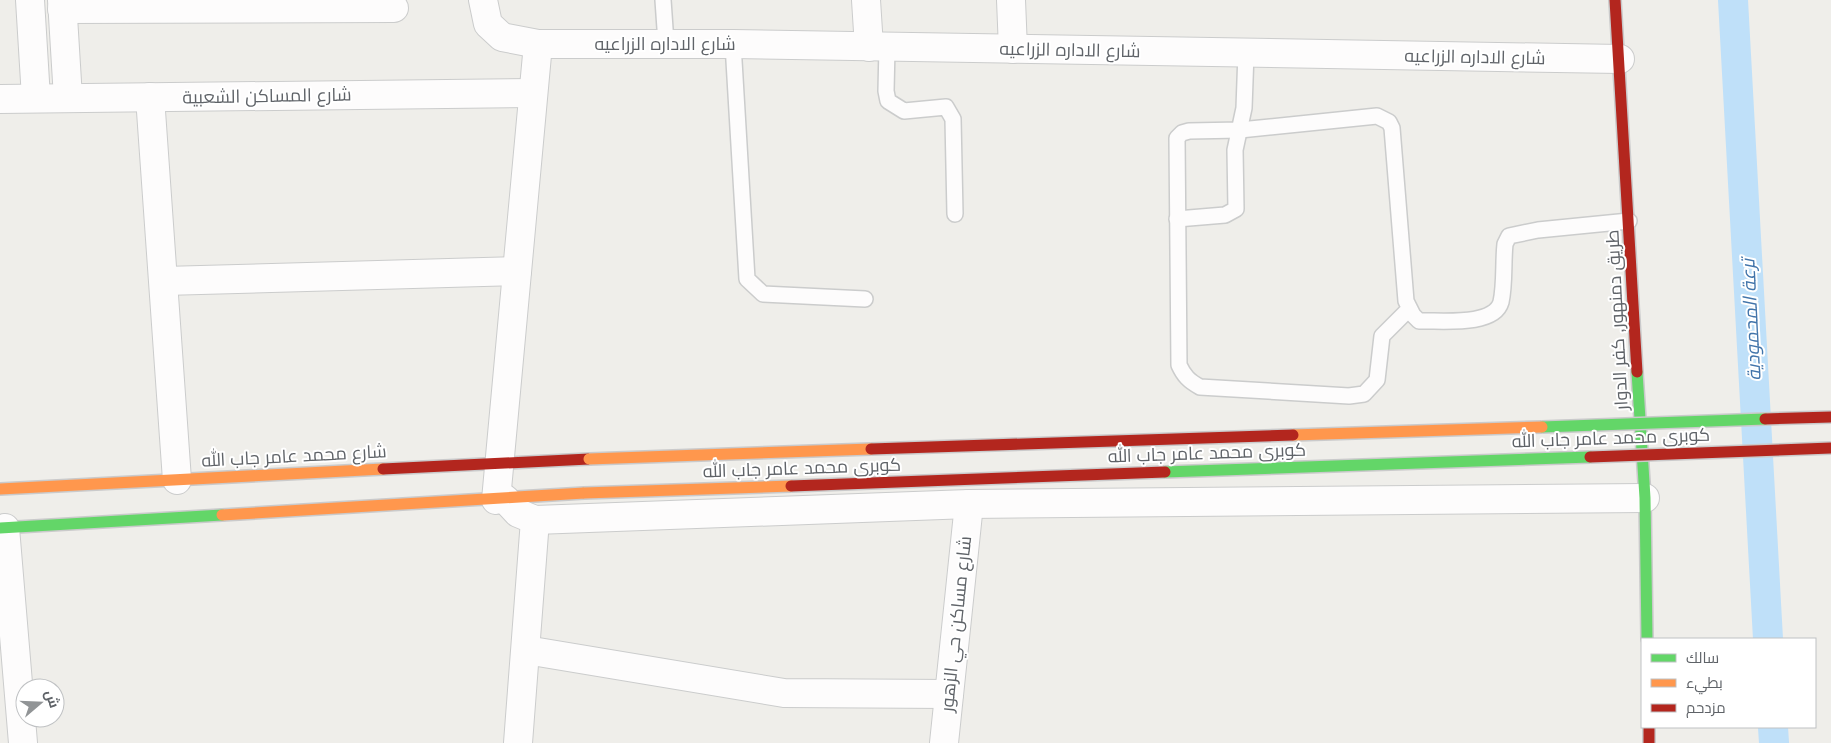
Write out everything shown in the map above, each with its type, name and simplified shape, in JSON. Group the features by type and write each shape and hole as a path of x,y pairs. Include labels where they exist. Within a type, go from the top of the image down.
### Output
{"street":[{"path":"30,0 36,98"},
{"path":"483,0 488,24 502,37 529,42 533,93 500,463 500,500"},
{"path":"866,0 878,47"},
{"path":"1010,0 1014,49"},
{"name":"طريق دمنهور, كفر الدوار","path":"1615,0 1645,498 1647,638"},
{"path":"68,98 62,4 394,8"},
{"name":"شارع الاداره الزراعيه","path":"529,42 1620,59"},
{"name":"شارع المساكن الشعبية","path":"0,98 533,93"},
{"path":"150,97 177,480"},
{"path":"164,281 517,272"},
{"name":"كوبرى محمد عامر جاب الله","path":"590,459 1831,418"},
{"name":"كوبرى محمد عامر جاب الله","path":"500,500 584,493 1831,448"},
{"name":"شارع محمد عامر جاب الله","path":"0,489 590,459"},
{"path":"24,743 2,528 500,500 518,513 535,520 969,504 1645,498"},
{"name":"شارع مساكن حي الزهور","path":"944,743 969,504"},
{"path":"518,743 535,520"},
{"path":"526,650 784,693 949,694"},
{"path":"1649,728 1649,743"}],"lane":[{"path":"663,0 666,43"},
{"path":"733,44 747,279 763,294 865,299"},
{"path":"878,47 888,101 904,111 946,107 951,112 953,118 954,214"},
{"path":"1177,219 1225,215 1236,209 1235,162 1244,108 1246,53"},
{"path":"1409,309 1382,336 1377,380 1364,394 1349,396 1200,387 1184,376 1179,365 1177,138 1182,133 1189,131 1240,130 1376,116 1389,122 1392,128 1406,301 1409,309 1419,321 1480,319 1495,311 1500,303 1503,255 1509,236 1538,230 1629,221"}],"waterway":[{"name":"ترعة المحمودية","path":"1733,0 1768,638"},
{"name":"ترعة المحمودية","path":"1773,728 1774,743"}],"traffic: fast":[{"path":"1637,372 1645,498 1647,638"},
{"path":"1542,427 1765,419"},
{"path":"1165,472 1590,457"},
{"path":"0,528 222,515"}],"traffic: slow":[{"path":"1293,435 1542,427"},
{"path":"589,459 871,449"},
{"path":"0,489 383,469"},
{"path":"584,493 791,486"},
{"path":"222,515 584,493"}],"traffic: jam":[{"path":"1615,0 1637,372"},
{"path":"1765,419 1831,417"},
{"path":"871,449 1293,435"},
{"path":"1590,457 1831,448"},
{"path":"383,469 589,459"},
{"path":"791,486 1165,472"},
{"path":"1649,728 1649,743"}]}
